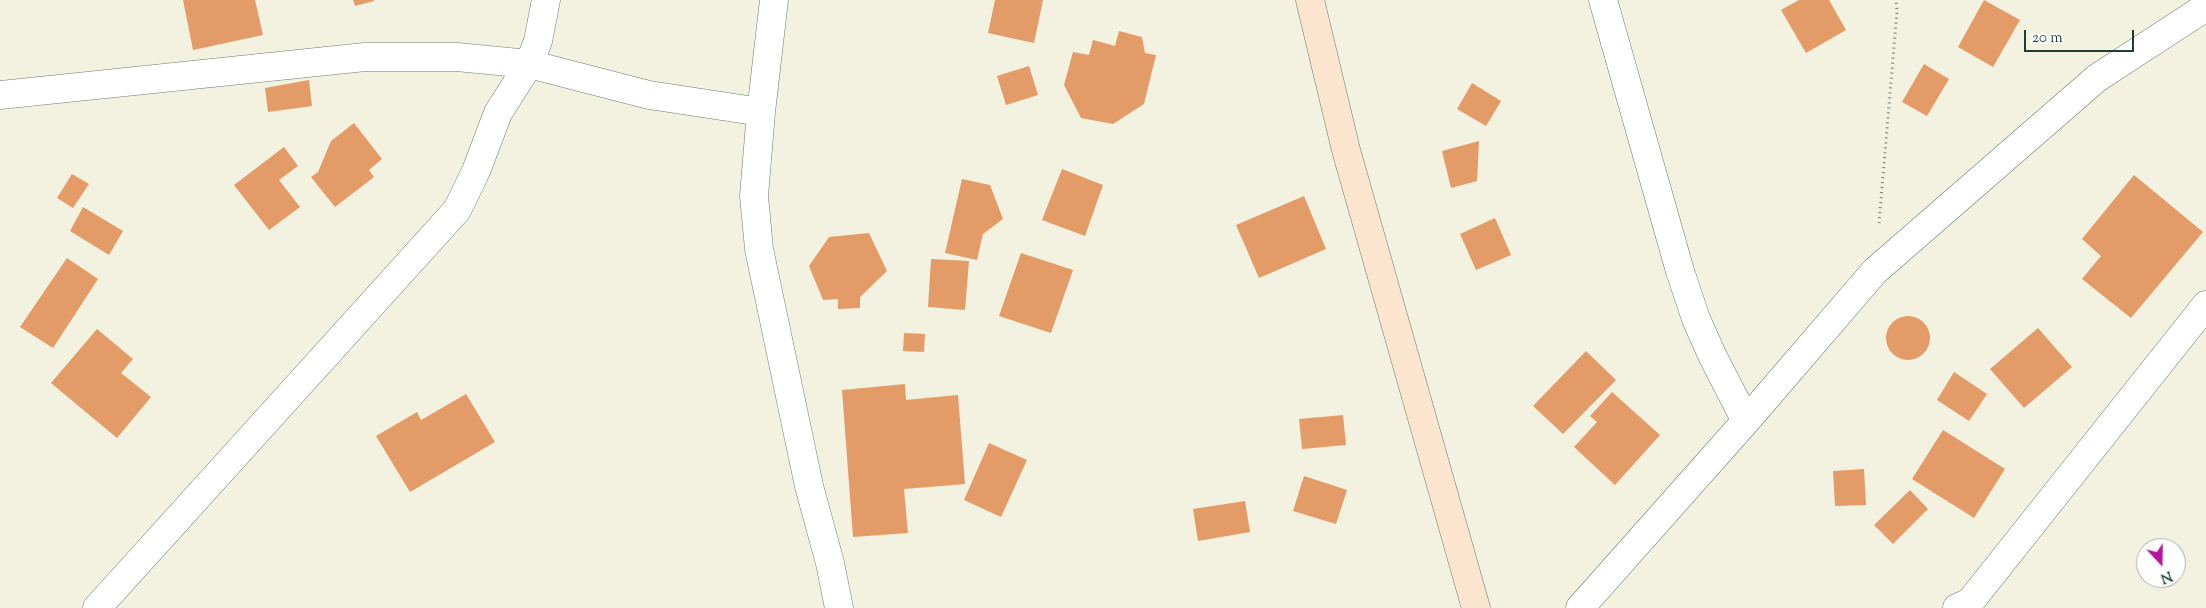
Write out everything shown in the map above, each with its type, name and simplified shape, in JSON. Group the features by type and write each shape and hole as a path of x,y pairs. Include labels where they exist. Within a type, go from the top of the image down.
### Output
{"street":[{"path":"97,608 457,210 476,172 498,113 529,64 538,41 546,0"},
{"path":"774,0 761,112 754,196 759,249 809,486 830,563 839,608"},
{"path":"1310,0 1346,150 1476,608"},
{"path":"1604,0 1691,303 1713,357 1746,421"},
{"path":"1580,608 1746,421 1875,271 2097,78 2206,7"},
{"path":"0,94 365,57 457,56 529,64 649,95 761,112"},
{"path":"1957,608 1970,602 2206,305"}],"path":[{"path":"1875,271 1897,11 1896,0"}],"building":[{"path":"183,0 255,0 263,35 193,50"},
{"path":"353,0 374,0 374,1 355,6"},
{"path":"995,0 1043,0 1034,43 988,33"},
{"path":"1799,0 1829,0 1846,30 1806,53 1781,10"},
{"path":"1984,0 2020,20 1993,67 1958,47"},
{"path":"1119,31 1142,37 1145,53 1156,55 1144,104 1113,124 1081,118 1064,85 1073,52 1089,55 1093,40 1115,46"},
{"path":"1924,64 1949,79 1927,116 1902,102"},
{"path":"1029,66 1038,95 1006,105 997,76"},
{"path":"309,80 312,106 268,112 265,88"},
{"path":"1472,83 1501,101 1486,126 1457,109"},
{"path":"354,123 382,159 369,170 374,177 335,207 311,177 318,172 331,141"},
{"path":"1479,141 1477,181 1451,188 1442,151"},
{"path":"284,147 298,166 279,180 300,207 269,230 234,185"},
{"path":"1062,169 1103,185 1085,236 1042,220"},
{"path":"72,174 89,184 73,208 57,198"},
{"path":"2134,175 2203,232 2131,318 2082,279 2101,256 2082,239"},
{"path":"962,179 990,185 1003,219 983,234 977,260 945,253"},
{"path":"1304,196 1326,249 1259,278 1236,225"},
{"path":"83,207 123,231 109,255 70,231"},
{"path":"1495,218 1511,255 1476,270 1460,234"},
{"path":"869,233 887,271 860,297 860,308 838,309 838,299 823,300 809,266 829,237"},
{"path":"1021,253 1073,270 1051,333 999,316"},
{"path":"67,258 98,279 53,348 20,327"},
{"path":"931,259 969,261 965,310 928,307"},
{"path":"1904,316 1912,316 1924,322 1930,338 1924,354 1912,360 1904,360 1892,354 1886,342 1886,334 1892,322"},
{"path":"2038,328 2072,367 2024,408 1990,369"},
{"path":"97,329 133,359 121,373 151,397 117,438 51,383"},
{"path":"904,333 925,334 924,352 903,351"},
{"path":"1586,351 1616,380 1563,434 1533,406"},
{"path":"1954,372 1987,394 1969,421 1937,400"},
{"path":"905,384 906,400 958,395 965,484 904,489 908,533 853,537 842,390"},
{"path":"1612,392 1660,435 1615,485 1574,447 1597,422 1590,416"},
{"path":"466,394 495,442 410,492 376,436 417,412 421,420"},
{"path":"1343,415 1346,445 1302,449 1299,419"},
{"path":"1943,430 2005,469 1974,518 1912,479"},
{"path":"989,443 1027,460 1001,517 964,500"},
{"path":"1864,469 1866,505 1835,506 1833,471"},
{"path":"1304,476 1347,490 1336,524 1293,511"},
{"path":"1910,490 1928,509 1893,544 1874,525"},
{"path":"1245,501 1250,532 1198,541 1193,509"}]}
